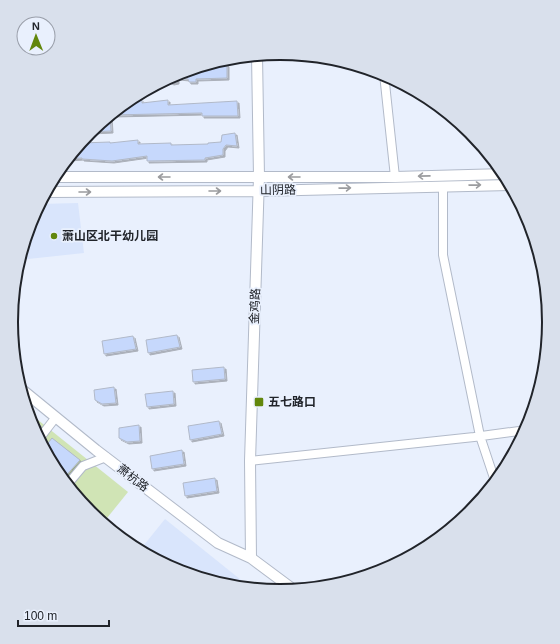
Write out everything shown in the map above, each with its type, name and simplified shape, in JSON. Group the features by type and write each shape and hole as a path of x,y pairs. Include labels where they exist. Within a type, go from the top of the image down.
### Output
{"main road":[{"name":"金鸡路","path":"251,558 250,462 259,191 257,61"},
{"name":"山阴路","path":"61,177 395,177 497,174"},
{"name":"山阴路","path":"52,192 259,191 503,185"},
{"name":"萧杭路","path":"29,395 218,544 251,558 286,584"},
{"path":"251,558 263,575 274,584"}],"street":[{"path":"385,82 395,177"},
{"path":"443,186 442,255 480,436 493,475"},
{"path":"43,434 56,417"},
{"path":"250,462 518,431"},
{"path":"71,480 83,466 106,457"}],"shaded area":[{"name":"萧山区北干幼儿园","path":"78,203 84,253 26,259 32,238 46,204"},
{"path":"165,519 243,581 196,570 164,557 143,546"}],"green space":[{"path":"37,419 128,492 107,519 83,495 62,468 45,438"}],"building":[{"path":"227,65 227,78 196,79 196,82 189,82 188,79 184,79"},
{"path":"141,100 142,100 142,103 168,100 168,105 237,101 238,116 202,116 202,113 120,115"},
{"path":"110,122 111,131 100,132"},
{"path":"235,133 237,146 226,145 223,149 223,155 205,158 205,160 147,161 147,156 112,161 76,158 89,143 110,143 138,140 138,144 208,144 221,142 222,135"},
{"path":"177,335 180,347 148,353 146,340"},
{"path":"133,336 136,349 104,354 102,341"},
{"path":"224,367 225,379 193,382 192,370"},
{"path":"114,387 116,403 102,404 95,400 94,390"},
{"path":"173,391 174,404 147,407 145,394"},
{"path":"219,421 222,434 190,440 188,426"},
{"path":"139,425 140,441 127,442 119,438 119,428"},
{"path":"52,438 80,460 67,475 62,468 48,443"},
{"path":"182,450 184,464 152,469 150,456"},
{"path":"215,478 217,491 185,496 183,483"}],"place":[{"name":"萧山区北干幼儿园","path":"54,236"},
{"name":"五七路口","path":"259,402"}]}
